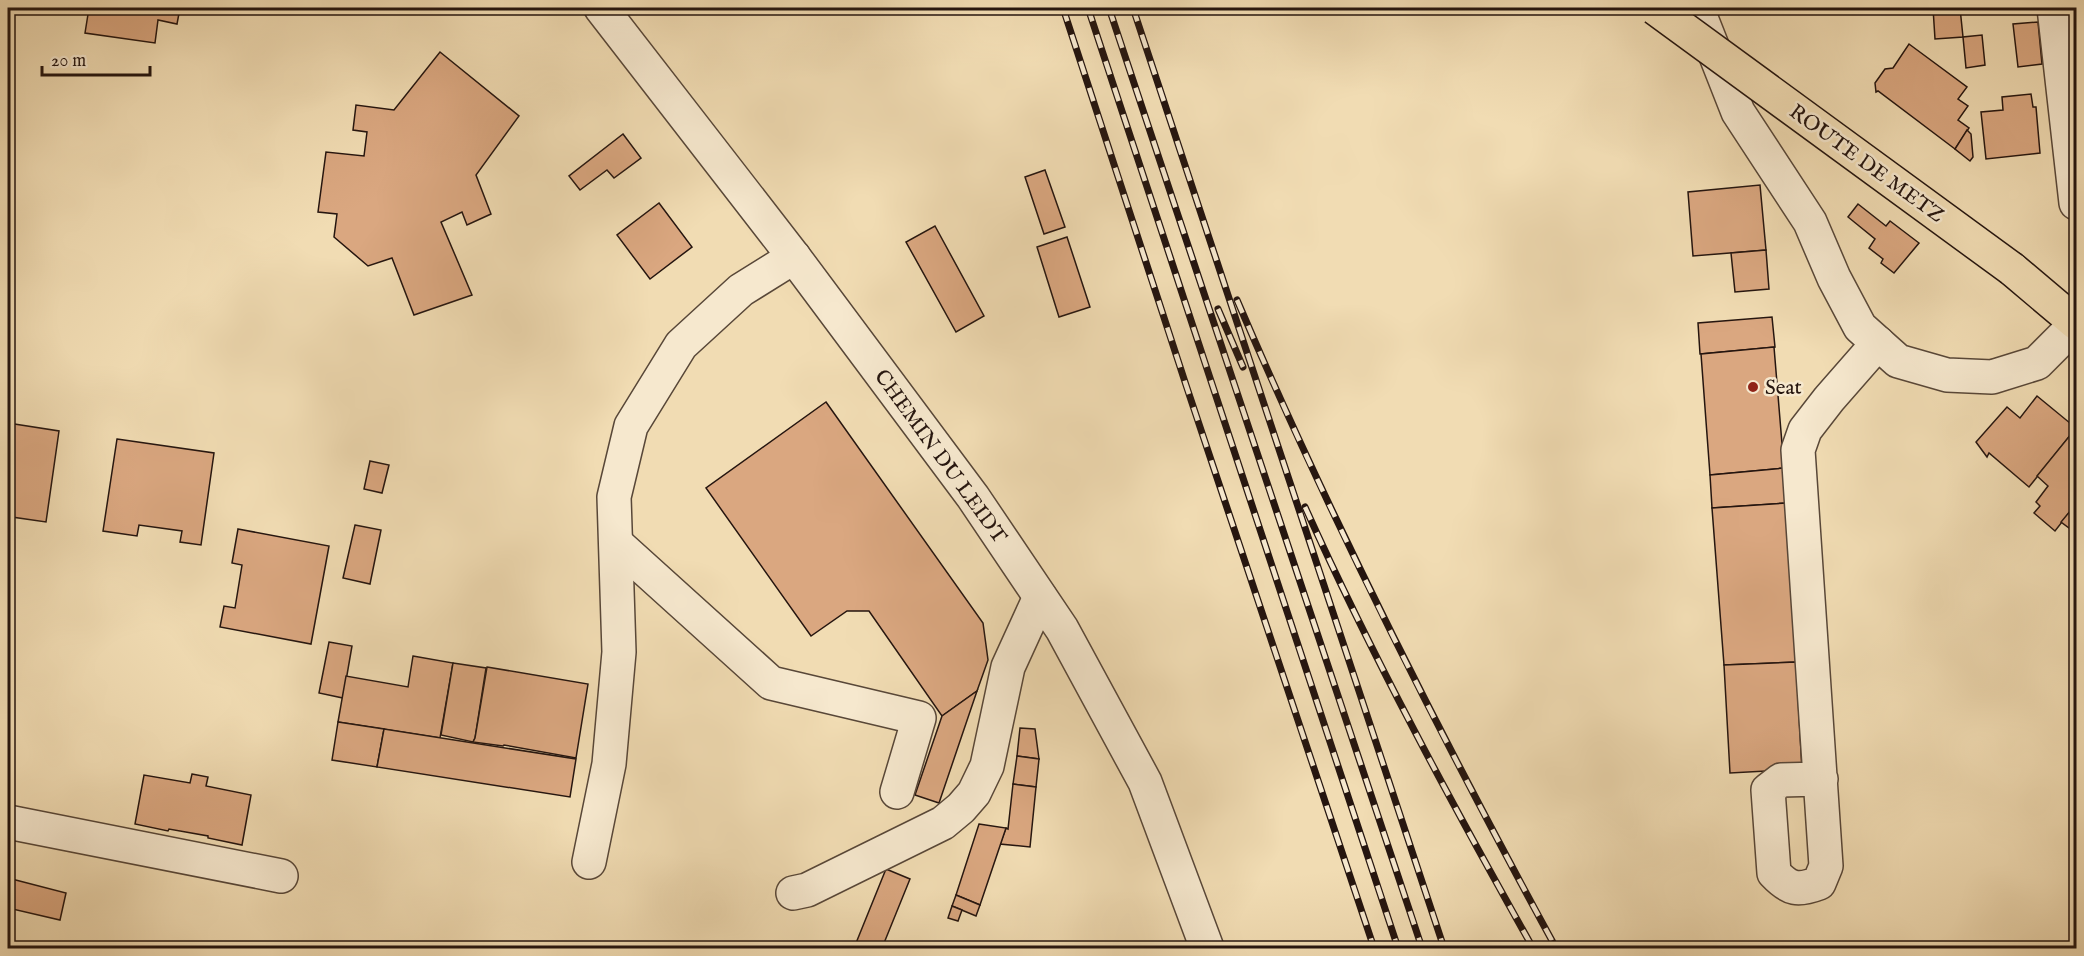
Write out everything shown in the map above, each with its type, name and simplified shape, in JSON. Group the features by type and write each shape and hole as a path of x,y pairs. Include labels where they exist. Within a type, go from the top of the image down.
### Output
{"main road":[{"name":"ROUTE DE METZ","path":"1655,8 2012,269 2076,323"}],"street":[{"name":"CHEMIN DU LEIDT","path":"602,8 794,257 973,497 1062,629 1145,782 1207,948"},
{"path":"1688,8 1701,18 1738,112 1810,222 1834,278 1860,327 1898,361 1947,375 1992,377 2037,363 2076,323"},
{"path":"2054,8 2076,203"},
{"path":"589,862 609,764 619,652 614,497 631,426 681,345 741,290 794,257"},
{"path":"1821,779 1798,450 1805,430 1878,343"},
{"path":"616,543 771,683 919,718 897,792"},
{"path":"793,893 807,890 943,823 974,793 987,766 1008,667 1040,597"},
{"path":"8,822 281,876"}],"building":[{"path":"89,8 180,8 177,24 158,20 155,43 85,33"},
{"path":"1933,8 1960,8 1963,37 1935,39"},
{"path":"2038,22 2042,64 2018,67 2013,24"},
{"path":"1982,35 1985,65 1966,68 1963,37"},
{"path":"1909,44 1967,87 1958,99 1968,106 1958,120 1969,128 1955,149 1878,91 1876,92 1875,83 1885,69 1893,68"},
{"path":"440,52 519,116 476,175 491,214 467,225 462,212 441,222 472,295 414,315 392,258 368,266 334,237 337,214 318,212 326,152 364,156 367,132 353,130 356,105 394,110"},
{"path":"2031,94 2033,107 2036,107 2040,153 1986,159 1981,112 2003,110 2002,97"},
{"path":"1967,130 1971,134 1973,157 1970,161 1955,149"},
{"path":"623,134 641,158 614,178 607,170 580,190 569,176"},
{"path":"1045,170 1065,227 1044,234 1025,177"},
{"path":"1760,185 1766,250 1693,256 1688,192"},
{"path":"659,203 692,247 650,279 617,235"},
{"path":"1858,204 1886,226 1890,221 1919,243 1894,273 1881,263 1883,259 1869,248 1875,239 1848,217"},
{"path":"935,226 984,316 956,332 906,242"},
{"path":"1067,237 1090,307 1059,317 1037,247"},
{"path":"1766,250 1769,289 1735,292 1731,253"},
{"path":"1772,317 1775,347 1700,354 1698,323"},
{"path":"1774,347 1784,468 1710,475 1701,354"},
{"path":"2037,396 2076,428 2029,487 1989,453 1987,457 1976,442 2007,407 2020,418"},
{"path":"826,402 983,623 988,660 977,691 942,716 869,611 847,611 811,636 706,488"},
{"path":"8,423 59,431 46,522 12,517 13,506 8,505"},
{"path":"2076,428 2076,504 2055,531 2034,513 2040,506 2036,502 2048,486 2037,476"},
{"path":"117,439 214,453 201,545 180,542 182,531 139,525 137,536 103,531"},
{"path":"370,461 389,465 382,493 364,489"},
{"path":"1784,468 1787,503 1712,508 1710,475"},
{"path":"1787,503 1796,662 1724,665 1712,508"},
{"path":"2076,504 2076,519 2069,528 2061,522"},
{"path":"355,525 381,530 370,584 343,578"},
{"path":"238,529 329,546 311,644 220,627 224,606 235,608 242,565 232,563"},
{"path":"329,642 352,646 343,698 319,693"},
{"path":"413,656 453,663 440,738 338,722 346,676 408,687"},
{"path":"1796,662 1802,769 1730,773 1724,665"},
{"path":"453,663 486,668 473,742 441,735"},
{"path":"487,667 588,684 576,758 473,742"},
{"path":"977,691 939,803 915,795 942,716"},
{"path":"338,722 384,729 377,767 332,760"},
{"path":"1020,728 1035,729 1039,759 1017,756"},
{"path":"384,729 576,759 570,797 377,767"},
{"path":"1017,756 1039,759 1036,787 1013,784"},
{"path":"192,774 208,777 206,786 251,795 242,845 208,838 208,836 135,824 144,775 190,783"},
{"path":"1013,784 1036,787 1030,847 1000,844 1006,828 1008,829"},
{"path":"979,824 1006,828 980,905 956,895"},
{"path":"886,869 910,879 882,948 854,948"},
{"path":"8,878 66,893 60,920 8,908"},
{"path":"956,895 980,905 976,916 952,906"},
{"path":"952,906 962,910 958,921 948,918"}],"railway":[{"path":"1063,8 1374,948"},
{"path":"1088,8 1398,948"},
{"path":"1109,8 1422,948"},
{"path":"1133,8 1444,948"},
{"path":"1237,300 1349,547 1471,789 1556,948"},
{"path":"1218,309 1243,367"},
{"path":"1305,507 1414,730 1533,948"}],"place":[{"name":"Seat","path":"1753,387"}]}
